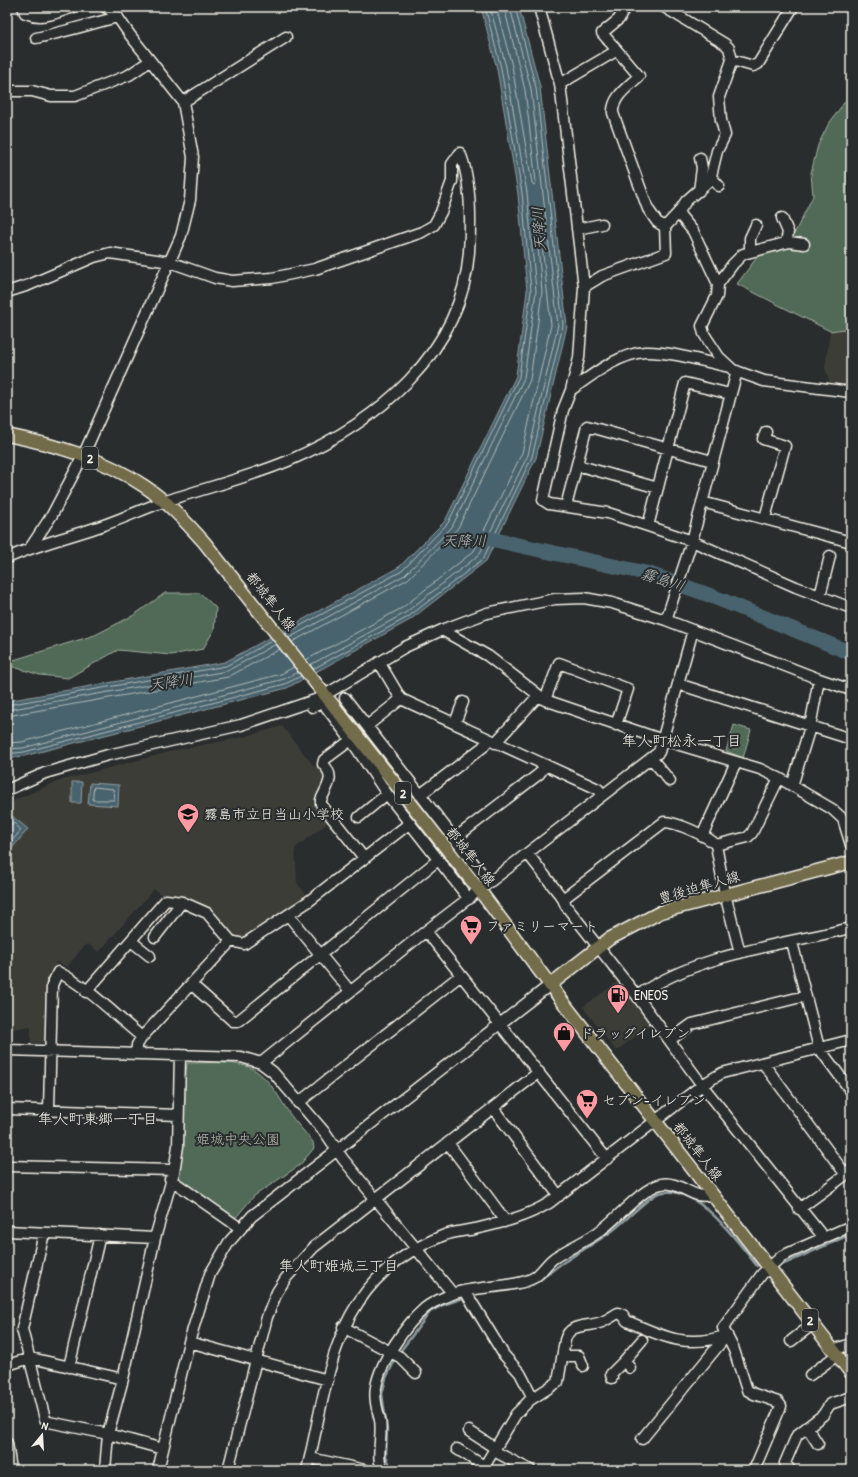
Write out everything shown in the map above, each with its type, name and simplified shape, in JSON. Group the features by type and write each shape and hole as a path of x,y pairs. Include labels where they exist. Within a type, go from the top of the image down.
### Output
{"main road":[{"name":"都城隼人線","path":"7,435 38,442 83,456 129,477 166,504 219,559 324,692 484,887 550,985 851,1373"},
{"name":"豊後迫隼人線","path":"550,985 609,939 661,912 851,862"}],"street":[{"path":"23,7 26,13 35,17 73,7"},
{"path":"30,548 52,516 83,456 170,262 187,218 193,158 183,102 130,35 114,12 105,7"},
{"path":"539,7 560,84 584,287 580,350 571,390 563,410 542,497 546,503 608,513 648,526 851,608"},
{"path":"625,7 619,19 602,31 616,50 639,76 615,101 613,109 614,120 648,209 657,222 665,228"},
{"path":"584,287 602,276 666,253 665,228 686,201 712,178 716,153 725,133 721,120 719,97 732,60 729,48 725,44 664,7"},
{"path":"732,60 753,66 758,64 793,7"},
{"path":"36,38 70,31 118,17"},
{"path":"183,102 286,37"},
{"path":"560,84 616,50"},
{"path":"7,91 32,91 51,96 75,96 129,75 150,61"},
{"path":"7,292 29,285 104,254 125,254 170,262 215,278 237,281 272,278 354,257 422,232 434,225 452,181 452,164 460,153 462,159 467,186 470,228 465,285 458,306 444,334 411,378 378,409 356,426 312,450 248,476 98,528 30,548 7,558"},
{"path":"698,191 702,170 700,158"},
{"path":"712,178 719,186"},
{"path":"678,213 693,231 718,284 717,296 702,329 712,347 734,369"},
{"path":"782,218 788,232 786,243"},
{"path":"577,229 602,224"},
{"path":"750,252 750,238 756,224"},
{"path":"718,284 733,264 743,254 786,243 804,244"},
{"path":"571,390 606,367 624,358 643,352 663,354 734,369 772,382 851,392"},
{"path":"666,618 691,543 730,394 734,369"},
{"path":"648,526 685,383 730,394"},
{"path":"566,506 587,426 712,460"},
{"path":"765,518 785,446 763,439 766,432"},
{"path":"577,465 658,488"},
{"path":"702,502 765,518 820,535 851,542"},
{"path":"820,596 830,556"},
{"path":"7,790 45,772 108,755 241,725 279,712 324,692 405,647 442,630 468,620 506,609 556,599 575,598 603,601 666,618 693,630 851,690"},
{"path":"442,630 488,656 542,698 616,725 760,769 779,778 832,809 843,819 849,829 851,845"},
{"path":"260,1063 426,931 659,752 664,740 663,735 693,630"},
{"path":"379,662 401,699 598,789 603,795"},
{"path":"420,795 483,746 492,741 542,698 559,663 628,689 616,725"},
{"path":"792,786 810,727 819,679"},
{"path":"678,684 851,739"},
{"path":"345,698 454,839 484,887"},
{"path":"367,726 401,699"},
{"path":"455,723 463,702"},
{"path":"279,712 282,718 323,703 351,740 387,794 469,899"},
{"path":"351,740 324,760 323,764 329,771 330,776 321,800 321,804 364,858"},
{"path":"651,758 670,781"},
{"path":"702,836 736,762"},
{"path":"454,839 539,774 546,765"},
{"path":"563,900 664,822 670,822 702,836 716,845 748,837 752,833 779,778"},
{"path":"359,817 387,794"},
{"path":"86,992 166,900 182,902 207,913 231,941 244,944 288,915 410,823"},
{"path":"716,845 725,894 740,953"},
{"path":"528,854 566,906 637,996 702,1085 799,1209 824,1238"},
{"path":"191,984 233,1021 238,1021 438,860"},
{"path":"155,937 182,902"},
{"path":"288,915 350,991"},
{"path":"637,996 656,983 686,969 740,953 851,928"},
{"path":"426,931 607,1159"},
{"path":"131,941 150,956"},
{"path":"136,1053 137,1045 142,1037 231,941"},
{"path":"792,942 818,1048 851,1091"},
{"path":"49,1110 52,985 58,972 86,992 142,1037"},
{"path":"298,1103 461,975"},
{"path":"158,1470 189,1342 210,1274 219,1256 240,1228 252,1216 550,985"},
{"path":"670,1040 692,1024 805,996"},
{"path":"307,1470 328,1380 343,1327 367,1289 389,1267 415,1249 444,1236 504,1222 538,1210 559,1196 702,1085 722,1073 851,1040"},
{"path":"7,1050 241,1057 260,1063 273,1072 453,1294"},
{"path":"105,1470 108,1434 155,1238 172,1176 178,1146 180,1055"},
{"path":"763,1063 848,1173 799,1209"},
{"path":"228,1470 267,1317 277,1292 286,1278 314,1247 375,1198 539,1072"},
{"path":"493,1108 559,1196"},
{"path":"7,1109 178,1115"},
{"path":"448,1143 502,1216 504,1222"},
{"path":"7,1166 173,1170 172,1176"},
{"path":"172,1176 240,1228"},
{"path":"384,1470 379,1461 381,1432 376,1406 376,1388 411,1323 425,1308 453,1294 467,1295 488,1286 521,1282 535,1277 552,1259 600,1231 643,1194 660,1184 671,1184 700,1196 712,1194"},
{"path":"754,1470 781,1406 778,1402 754,1394 747,1390 727,1334 723,1328 769,1266 782,1256 851,1226"},
{"path":"7,1231 155,1238"},
{"path":"44,1233 22,1329 31,1358 45,1419 49,1422 108,1434 163,1449"},
{"path":"69,1367 100,1235"},
{"path":"467,1295 504,1355 520,1373 533,1398"},
{"path":"457,1449 483,1468 516,1414 533,1398 558,1382 567,1334 572,1329 602,1322 618,1313 623,1315 626,1321 643,1340 626,1364 611,1374 612,1378"},
{"path":"626,1321 682,1341 706,1342 727,1334"},
{"path":"791,1341 813,1324"},
{"path":"343,1327 395,1354 416,1373"},
{"path":"642,1439 727,1334"},
{"path":"189,1342 256,1359 328,1380"},
{"path":"810,1374 835,1352 851,1344"},
{"path":"563,1356 579,1356 583,1366"},
{"path":"7,1365 31,1358 122,1379"},
{"path":"790,1470 785,1463 797,1435 823,1415 830,1404 851,1397"},
{"path":"807,1427 818,1444"},
{"path":"469,1431 494,1449 530,1470"},
{"path":"7,1443 11,1470"},
{"path":"310,1458 365,1470"}],"shaded area":[{"path":"851,328 851,390 832,388 825,368 830,331"},
{"name":"霧島市立日当山小学校","path":"282,726 313,765 326,769 324,789 316,803 330,821 295,848 297,883 307,896 243,940 238,940 205,914 165,898 154,889 99,952 88,944 84,946 67,967 57,962 47,984 45,1043 31,1043 31,1026 7,1030 7,806 17,799 59,781 177,750 244,737"},
{"name":"ENEOS","path":"620,980 653,1023 616,1051 583,1007"}],"green space":[{"path":"851,93 851,328 830,331 737,284 760,253 794,234 813,196 811,173 818,145 828,125"},
{"path":"165,593 200,593 216,608 214,630 203,649 171,655 118,650 68,678 40,675 7,665 7,662 95,635 134,615"},
{"path":"734,725 751,730 743,758 726,751"},
{"name":"姫城中央公園","path":"187,1063 231,1063 253,1069 266,1079 292,1117 313,1142 314,1148 300,1165 254,1196 233,1221 175,1181"}],"water":[{"name":"天降川","path":"481,7 519,7 540,87 567,326 536,458 486,561 410,620 287,688 24,756 7,758 7,701 225,662 399,567 445,521 516,376 527,291 518,194 497,69"},
{"path":"72,782 82,782 81,803 72,803"},
{"path":"90,783 119,785 118,806 88,804"},
{"path":"12,816 28,829 9,852 7,850 7,823"}],"waterway":[{"name":"霧島川","path":"477,536 650,574 709,595 851,653"},
{"path":"526,1286 541,1279 559,1265 606,1235 648,1199 659,1193 673,1192 687,1196 701,1205 727,1229 757,1266"},
{"path":"784,1264 851,1234"},
{"path":"399,1353 430,1312 443,1305 466,1297"},
{"path":"392,1470 386,1456 387,1429 382,1394 386,1378 396,1358"}],"place":[{"name":"霧島市立日当山小学校","path":"188,834"},
{"name":"ファミリーマート","path":"471,946"},
{"name":"ENEOS","path":"618,1014"},
{"name":"ドラッグイレブン","path":"564,1052"},
{"name":"セブン-イレブン","path":"587,1120"}],"district":[{"name":"隼人町松永一丁目","path":"682,741"},
{"name":"隼人町東郷一丁目","path":"98,1119"},
{"name":"隼人町姫城三丁目","path":"339,1266"}]}
